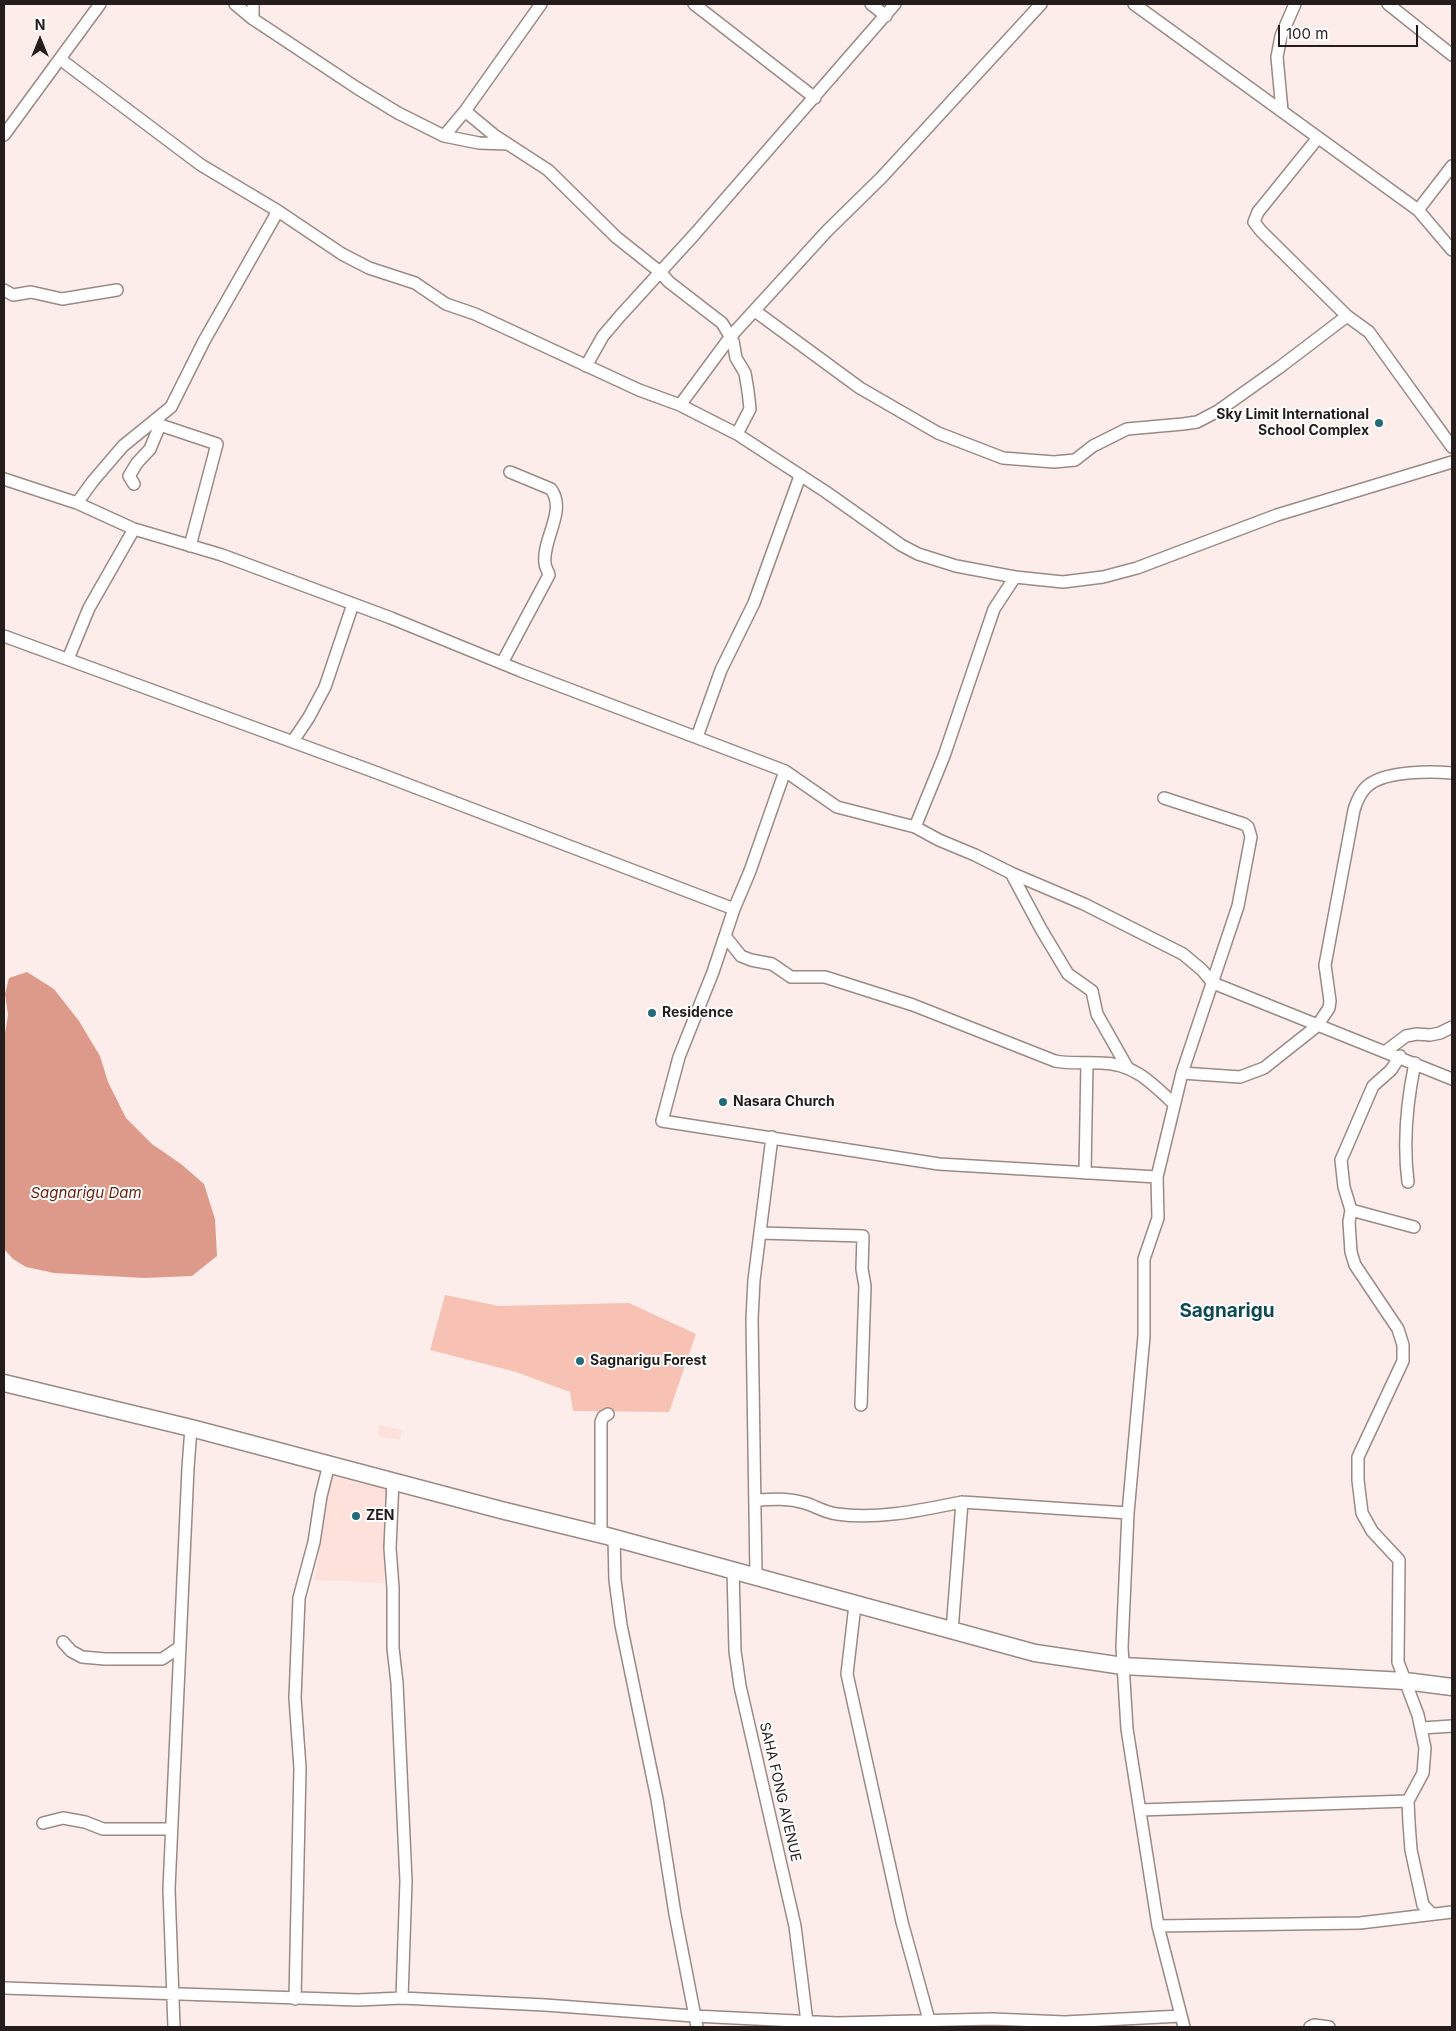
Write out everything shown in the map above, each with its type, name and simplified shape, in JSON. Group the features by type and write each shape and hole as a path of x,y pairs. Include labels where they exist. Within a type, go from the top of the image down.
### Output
{"street":[{"path":"4,135 100,4"},
{"path":"235,4 253,19 376,100 444,136 479,143 509,144"},
{"path":"253,19 254,4"},
{"path":"444,136 541,4"},
{"path":"694,4 815,98"},
{"path":"871,4 886,16"},
{"path":"586,366 603,336 815,98 895,4"},
{"path":"680,405 731,336 755,312 827,231 882,177 1041,4"},
{"path":"1134,4 1418,210 1452,250"},
{"path":"1282,111 1277,57 1281,36 1295,4"},
{"path":"1388,4 1452,55"},
{"path":"60,59 201,164 278,210 316,238 369,268 415,283 446,304 475,314 639,390 680,405 737,434 826,492 895,541 918,554 956,566 1016,577 1063,582 1103,577 1137,568 1277,514 1452,462"},
{"path":"464,111 548,170 611,233 722,324 731,336 736,358 745,373 750,409 737,434"},
{"path":"1317,138 1258,212 1254,222 1347,316 1369,332 1452,447"},
{"path":"1418,210 1452,166"},
{"path":"77,503 123,446 172,407 204,341 278,210"},
{"path":"4,290 13,295 31,292 62,299 117,290"},
{"path":"755,312 860,388 938,433 1003,458 1054,462 1075,460 1093,446 1127,429 1197,422 1218,411 1280,368 1347,316"},
{"path":"134,484 129,476 137,463 150,449 160,425 218,444 190,546"},
{"path":"502,663 548,575 545,561 556,507 556,498 551,489 510,472"},
{"path":"697,737 720,670 754,603 800,476"},
{"path":"4,479 77,503 134,529 222,555 353,604 785,772 837,807 915,827 1011,873 1084,904 1183,954 1202,970 1213,983 1317,1026 1400,1056 1452,1079"},
{"path":"68,659 89,608 134,529"},
{"path":"915,827 944,756 994,609 1016,577"},
{"path":"293,741 309,717 325,687 353,604"},
{"path":"4,636 293,741 734,909"},
{"path":"785,772 671,1082 662,1121 939,1164 1157,1177"},
{"path":"1182,1073 1245,1076 1264,1068 1317,1026 1329,1008 1330,1000 1325,965 1354,810 1359,796 1371,783 1396,775 1436,772 1452,773"},
{"path":"4,1988 172,1992 358,2000 402,1998 807,2022 882,2023 992,2019 1065,2022 1183,2022 1158,1926 1128,1747 1123,1666 1128,1513 1144,1336 1144,1259 1158,1218 1157,1177 1182,1073 1238,906 1251,837 1244,824 1164,798"},
{"path":"1011,873 1068,974 1092,991 1097,1014 1127,1067"},
{"path":"725,936 741,956 772,964 791,977 825,977 913,1004 1055,1061 1111,1063 1127,1067 1153,1084 1174,1104"},
{"path":"1386,1051 1406,1036 1417,1034 1430,1035 1440,1033 1452,1027"},
{"path":"1400,1056 1391,1070 1373,1086 1341,1160 1344,1187 1352,1210 1349,1222 1351,1252 1355,1266 1398,1329 1403,1345 1403,1361 1358,1457 1358,1480 1362,1513 1372,1531 1399,1560 1398,1662 1422,1728 1425,1748 1423,1773 1408,1801 1411,1850 1424,1905 1432,1914"},
{"path":"1085,1173 1086,1063"},
{"path":"1408,1182 1405,1160 1407,1122 1410,1086 1415,1063"},
{"path":"756,1575 752,1319 754,1280 772,1137"},
{"path":"1352,1210 1414,1227"},
{"path":"760,1233 863,1236 862,1269 865,1286 861,1405"},
{"path":"4,1383 191,1428 756,1575 1035,1654 1123,1666 1452,1686"},
{"path":"608,1414 603,1417 601,1422 607,1536 621,1626 655,1791 675,1914 694,2016 698,2027"},
{"path":"174,2027 169,1889 191,1428"},
{"path":"295,1998 300,1768 295,1698 299,1598 314,1542 321,1496 329,1464"},
{"path":"393,1480 390,1548 394,1588 393,1648 406,1880 402,1998"},
{"path":"756,1500 780,1498 804,1503 835,1514 865,1516 962,1502 1128,1513"},
{"path":"952,1631 962,1502"},
{"name":"SAHA FONG AVENUE","path":"733,1569 735,1652 740,1686 795,1926 807,2022"},
{"path":"855,1604 847,1674 902,1922 928,2020"},
{"path":"63,1642 71,1651 82,1657 105,1659 162,1659 180,1647"},
{"path":"1422,1728 1452,1726"},
{"path":"1140,1810 1408,1801"},
{"path":"43,1823 63,1818 85,1822 103,1829 171,1829"},
{"path":"1158,1926 1360,1923 1452,1912"},
{"path":"1310,2027 1314,2025 1329,2027"}],"shaded area":[{"name":"Sagnarigu Forest","path":"445,1295 499,1306 629,1303 696,1334 669,1412 573,1411 570,1392 516,1372 430,1350"},
{"path":"379,1425 402,1430 400,1440 378,1436"},
{"path":"330,1476 386,1489 384,1583 315,1580"}],"water":[{"name":"Sagnarigu Dam","path":"27,972 54,989 79,1021 100,1056 108,1082 126,1118 152,1144 181,1164 204,1184 215,1219 217,1256 192,1276 144,1278 54,1273 26,1267 13,1259 4,1249 4,1039 8,1015 5,994 9,978"}],"place":[{"name":"Sky Limit International School Complex","path":"1379,423"},
{"name":"Residence","path":"652,1013"},
{"name":"Nasara Church","path":"723,1102"},
{"name":"Sagnarigu Forest","path":"580,1361"},
{"name":"ZEN","path":"356,1516"}],"district":[{"name":"Sagnarigu","path":"1227,1311"}]}
